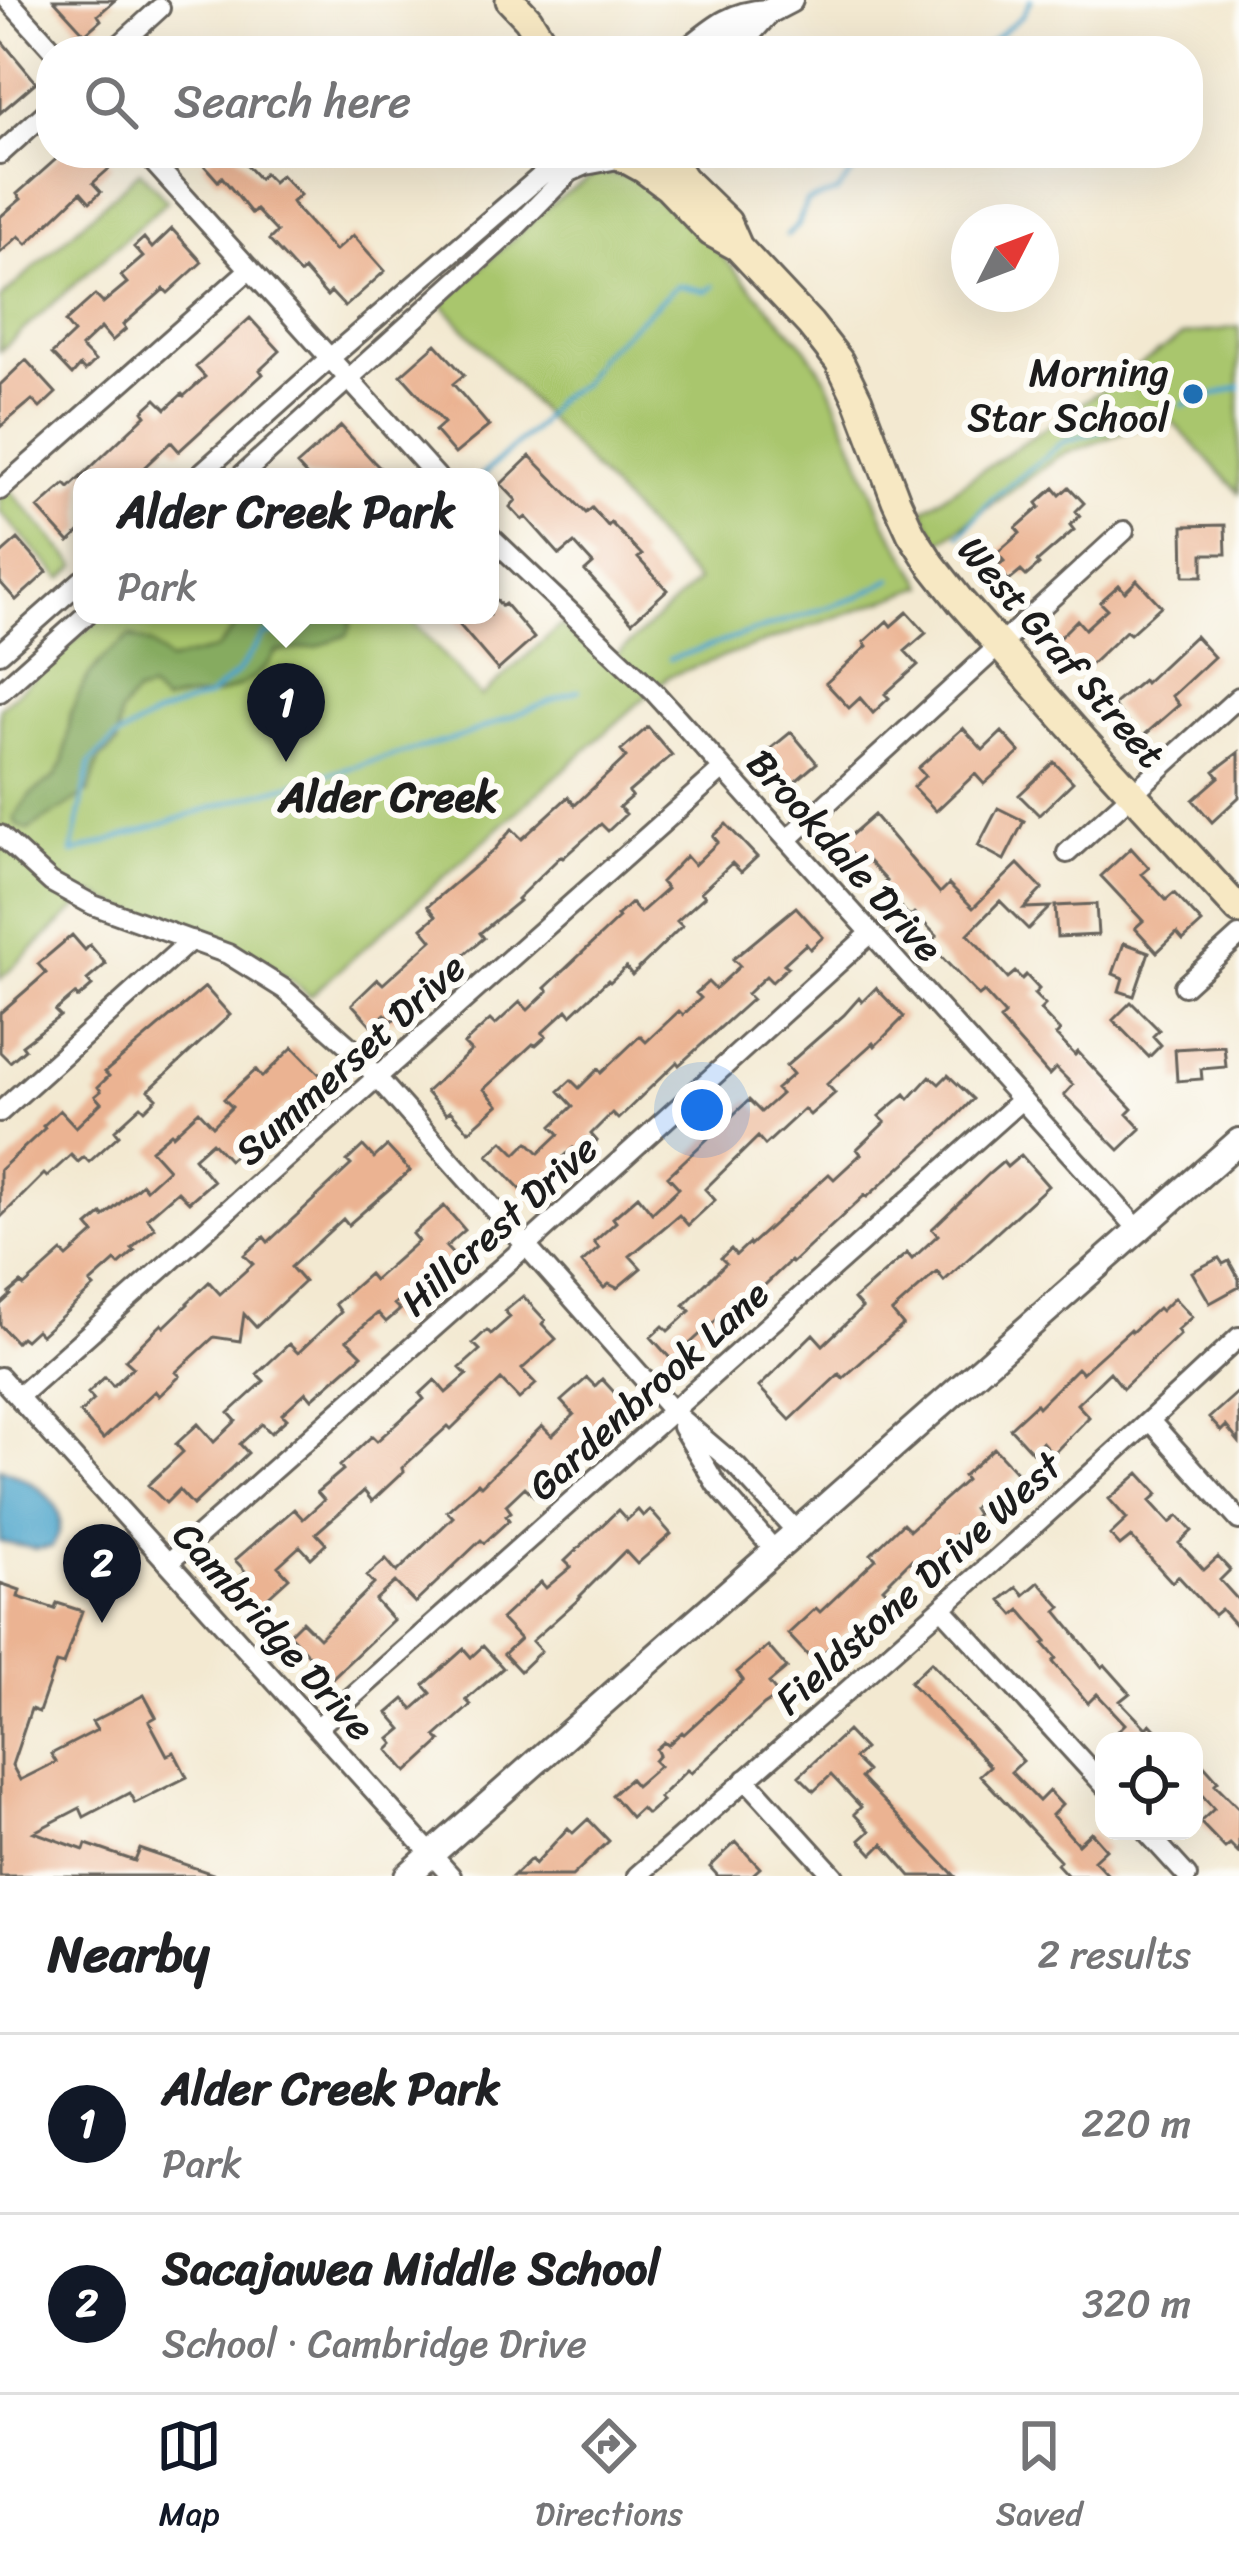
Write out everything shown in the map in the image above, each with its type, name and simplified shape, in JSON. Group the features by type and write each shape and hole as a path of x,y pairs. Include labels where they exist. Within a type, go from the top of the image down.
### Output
{"main road":[{"path":"519,9 538,36"},
{"path":"519,9 555,36"},
{"name":"West Graf Street","path":"642,168 668,187 711,232 739,247"},
{"name":"West Graf Street","path":"676,168 727,222 739,247 839,362 911,533 951,590 1239,910"}],"street":[{"path":"8,0 40,36"},
{"path":"707,36 743,14 779,6"},
{"path":"740,36 779,6"},
{"path":"129,36 160,8"},
{"path":"0,154 36,122"},
{"path":"159,168 429,468"},
{"path":"207,468 549,168"},
{"path":"250,468 580,168"},
{"path":"0,490 250,269"},
{"path":"787,840 1124,531"},
{"name":"Brookdale Drive","path":"499,544 608,646 723,769 1138,1229"},
{"path":"0,653 73,588"},
{"path":"0,692 76,624"},
{"path":"1067,853 1239,697"},
{"name":"Summerset Drive","path":"18,1397 723,769"},
{"path":"0,835 51,882 93,905 228,954 284,989 350,1047 674,1413 736,1466 797,1532"},
{"name":"Hillcrest Drive","path":"168,1563 871,933"},
{"path":"1184,986 1239,936"},
{"path":"0,1112 191,940"},
{"name":"Gardenbrook Lane","path":"317,1728 1021,1100"},
{"path":"407,1876 1239,1141"},
{"name":"Fieldstone Drive West","path":"637,1876 942,1608 1239,1336"},
{"name":"Cambridge Drive","path":"0,1377 451,1876"},
{"path":"674,1413 716,1484 776,1551"},
{"path":"1150,1421 1239,1520"},
{"path":"942,1608 1095,1775"},
{"path":"746,1779 834,1876"},
{"path":"1154,1840 1187,1876"}],"green space":[{"path":"140,171 167,201 0,351 0,299"},
{"path":"597,173 638,177 664,192 806,348 827,380 886,524 925,586 669,676 310,996 233,945 93,893 0,979 0,708 93,624 415,624 481,697 561,625 608,663 697,582 442,304 551,204"},
{"path":"1239,327 1239,493 1167,416 1059,456 939,543 923,510 1184,335"},
{"path":"0,479 73,561 73,569 62,579 0,512"},
{"path":"237,624 351,624 347,635 316,647 276,652 253,677 222,693 164,703 150,690 135,694 120,714 117,744 99,760 89,792 28,830 17,825 14,818 30,795 55,777 64,761 71,712 85,681 105,656 130,636 151,644 169,661 217,649"}],"water":[{"path":"0,1468 38,1488 56,1507 59,1532 52,1547 0,1542"}],"building":[{"path":"54,0 115,0 85,34"},
{"path":"0,39 36,82 0,113"},
{"path":"46,168 110,168 93,183 101,192 90,202 81,192 27,244 19,236 0,253 0,217 21,199 17,194"},
{"path":"207,168 249,168 259,179 264,173 273,182 281,175 300,195 292,202 296,208 335,251 353,235 385,271 345,307 331,292 327,296 304,270 300,274 269,240 277,232 256,210 252,214 222,177 218,181"},
{"path":"172,229 202,262 168,293 164,289 112,341 101,328 81,347 95,361 72,375 52,354 74,333 65,322 95,295 103,303 127,283 121,276 143,257 134,247 144,238 152,248"},
{"path":"250,318 280,351 260,370 263,374 179,451 171,442 143,468 90,468 146,415 143,411 156,399 166,409 205,377 196,367"},
{"path":"436,344 464,375 453,384 489,426 455,454 435,431 444,423 401,375"},
{"path":"26,360 56,393 40,408 32,400 0,427 0,385"},
{"path":"341,426 381,468 300,468 297,465"},
{"path":"530,456 586,513 592,508 608,526 611,523 667,590 632,622 585,571 593,564 574,543 560,555 526,517 522,520 510,507 516,500 501,484"},
{"path":"65,484 69,488 73,484 73,538 69,542 38,508"},
{"path":"1069,487 1084,503 1076,511 1080,516 1070,525 1074,530 1026,576 1021,571 1009,581 996,567 1004,561 997,553 1020,533 1016,528 1040,507 1037,503 1054,488 1060,495"},
{"path":"1225,525 1226,554 1203,554 1203,576 1184,576 1183,526"},
{"path":"18,539 47,572 16,600 0,582 0,555"},
{"path":"1137,580 1161,606 1084,671 1056,641 1077,620 1085,629 1107,609 1100,602 1119,585 1125,592"},
{"path":"499,603 534,638 498,670 459,624 499,624"},
{"path":"907,612 926,633 905,651 918,665 885,694 889,698 873,713 860,698 849,708 826,683 887,621 891,626"},
{"path":"1195,636 1214,657 1172,696 1179,705 1141,738 1113,705 1143,680 1145,683"},
{"path":"648,727 672,755 629,792 632,796 619,807 626,814 608,831 601,824 561,856 519,901 480,933 484,938 446,970 429,992 422,989 403,1004 406,1008 392,1021 385,1014 372,1026 352,1004 378,979 383,984 432,940 422,928 436,916 428,906 512,829 522,839 568,797 575,805 626,757 621,751"},
{"path":"963,728 983,750 1002,732 1020,752 984,784 975,774 936,811 913,787 925,776 918,768"},
{"path":"791,732 817,763 790,786 763,755"},
{"path":"1239,752 1239,797 1212,822 1193,800 1219,777 1214,771"},
{"path":"1054,762 1073,782 1039,815 1019,795"},
{"path":"998,808 1024,821 1004,860 978,846"},
{"path":"874,815 940,893 949,884 973,908 1018,864 1042,889 1024,908 1050,907 1028,929 1000,901 968,934 1008,978 1015,972 1022,979 1026,975 1039,989 1034,994 1045,1005 1040,1010 1060,1031 1056,1035 1132,1109 1127,1114 1141,1129 1119,1150 1064,1095 1073,1085 1056,1068 1049,1075 1000,1020 1005,1015 984,992 979,996 929,944 937,936 914,913 910,917 881,886 887,881 866,858 860,863 842,843"},
{"path":"726,824 757,857 741,872 732,863 701,892 705,896 677,921 682,926 632,975 626,967 571,1015 567,1010 542,1033 546,1036 484,1089 498,1105 469,1131 450,1111 446,1114 426,1092 471,1051 464,1044 490,1020 495,1025 520,1002 528,1010 631,903 640,913 667,889 661,882 686,856 694,865 718,842 713,836"},
{"path":"1131,848 1149,868 1142,874 1166,900 1174,893 1202,923 1183,940 1177,933 1157,952 1135,928 1143,921 1101,876"},
{"path":"1096,904 1098,935 1057,937 1055,906"},
{"path":"796,907 823,937 810,949 806,944 772,982 766,976 747,994 752,999 618,1119 612,1113 591,1134 597,1141 581,1156 573,1148 553,1167 559,1173 531,1200 488,1155 503,1141 516,1154 528,1142 539,1153 559,1134 552,1126 573,1106 559,1091 571,1080 579,1088 640,1036 646,1042 679,1011 683,1015 701,998 696,993 708,982 715,989 740,966 733,959"},
{"path":"72,935 85,950 90,945 106,964 87,980 92,986 55,1011 60,1016 22,1045 25,1049 10,1062 0,1052 0,1013 46,973 38,964"},
{"path":"1124,943 1149,952 1134,996 1119,991 1123,978 1113,974"},
{"path":"205,987 230,1015 149,1090 157,1098 115,1130 119,1135 89,1162 84,1157 78,1162 71,1155 47,1177 44,1174 0,1218 0,1170 60,1110 76,1127 101,1103 95,1096 109,1076 105,1072"},
{"path":"876,988 904,1017 827,1084 835,1093 810,1115 804,1109 765,1145 758,1137 705,1189 715,1200 688,1225 679,1215 630,1256 641,1268 617,1288 609,1284 604,1288 582,1263 599,1248 594,1242 616,1222 613,1218 638,1196 652,1213 679,1188 668,1176 749,1100 761,1112 781,1094 776,1089 793,1074 786,1066"},
{"path":"1131,1002 1159,1030 1153,1036 1161,1045 1149,1057 1113,1020"},
{"path":"1224,1046 1226,1067 1201,1069 1202,1079 1177,1081 1175,1049"},
{"path":"293,1047 323,1078 295,1106 290,1102 229,1160 212,1142 194,1158 213,1181 189,1202 178,1191 147,1218 155,1228 132,1248 135,1251 90,1283 94,1287 41,1335 36,1330 16,1342 0,1325 0,1305 9,1293 21,1283 24,1286 62,1252 67,1257 94,1233 88,1226 168,1169 151,1150 199,1111 213,1126 232,1107 224,1099 256,1070 262,1077"},
{"path":"948,1075 973,1099 790,1261 734,1320 726,1312 684,1349 691,1357 679,1368 651,1337 663,1326 668,1331 690,1311 684,1305 726,1263 721,1258 731,1249 736,1255 750,1245 829,1174 834,1179 885,1122 879,1116 905,1094 909,1099 930,1076 939,1084"},
{"path":"363,1146 374,1158 387,1146 410,1171 348,1225 343,1219 291,1267 304,1282 256,1327 244,1314 240,1341 214,1337 176,1372 180,1376 159,1396 155,1391 103,1439 80,1413 94,1400 88,1393 105,1377 113,1386 133,1367 125,1360 209,1282 220,1294 253,1264 244,1255 264,1237 268,1242 351,1165 347,1161"},
{"path":"1021,1155 1048,1186 944,1281 937,1272 892,1312 903,1325 843,1378 839,1374 790,1420 759,1387 813,1334 823,1345 862,1308 854,1299 907,1253 912,1259 938,1235 932,1229 990,1173"},
{"path":"444,1206 465,1230 446,1247 459,1261 427,1292 418,1283 394,1304 400,1310 386,1322 378,1313 347,1340 362,1355 312,1399 306,1392 282,1414 287,1419 271,1433 262,1424 240,1444 248,1453 193,1505 179,1490 166,1503 148,1485 183,1452 176,1444 198,1424 214,1442 236,1421 229,1413 264,1381 257,1374 289,1344 298,1353 341,1312 335,1304 369,1274 374,1280 418,1241 412,1234"},
{"path":"1219,1258 1223,1264 1229,1261 1239,1287 1210,1303 1192,1272"},
{"path":"523,1296 556,1339 522,1369 536,1384 519,1399 501,1380 372,1501 364,1491 316,1533 326,1544 311,1558 300,1546 278,1566 289,1578 256,1608 233,1583 246,1572 235,1560 294,1509 303,1519 324,1500 317,1492 343,1470 340,1466 424,1399 420,1394 435,1380 446,1393 467,1375 460,1368 480,1350 473,1343 510,1317 505,1311"},
{"path":"1174,1298 1192,1317 1177,1330 1180,1334 1123,1388 1110,1372 1077,1404 1089,1417 1053,1454 1042,1442 1032,1452 1010,1428 1077,1368 1082,1373"},
{"path":"587,1378 595,1386 602,1379 623,1402 614,1411 619,1415 534,1496 525,1487 506,1505 509,1520 415,1603 395,1582 375,1600 393,1620 331,1679 289,1634 302,1621 319,1638 374,1584 367,1576 386,1559 397,1572 453,1517 447,1511 478,1483 481,1486 542,1426 552,1436 574,1415 561,1401"},
{"path":"1239,1391 1239,1442 1226,1426 1221,1431 1209,1418"},
{"path":"994,1448 1018,1474 996,1496 991,1491 973,1508 977,1514 919,1569 911,1560 883,1588 887,1592 814,1662 788,1634 816,1608 820,1612 876,1559 871,1554 903,1523 910,1530"},
{"path":"1139,1473 1158,1494 1150,1501 1170,1523 1178,1516 1192,1531 1179,1543 1204,1570 1218,1557 1230,1570 1220,1580 1239,1601 1239,1629 1221,1609 1214,1615 1178,1576 1172,1582 1131,1537 1120,1546 1110,1535 1127,1519 1109,1499"},
{"path":"618,1510 627,1520 638,1510 643,1516 650,1510 671,1534 637,1564 625,1551 532,1641 541,1651 520,1671 504,1654 520,1639 501,1619 541,1582 546,1588 571,1567 565,1561"},
{"path":"1039,1582 1061,1607 1056,1611 1130,1693 1120,1701 1146,1728 1150,1724 1158,1732 1117,1732 1125,1724 1097,1694 1088,1703 1053,1662 1056,1658 1047,1642 1020,1610 1014,1615 1001,1600 1017,1587 1024,1595"},
{"path":"0,1583 20,1590 18,1597 55,1609 57,1603 82,1611 63,1665 56,1663 39,1712 31,1709 12,1765 20,1780 56,1762 51,1754 97,1730 92,1722 144,1695 156,1717 149,1721 167,1755 174,1752 187,1777 135,1803 129,1793 84,1817 80,1808 34,1832 135,1861 140,1849 213,1876 0,1876"},
{"path":"483,1646 503,1668 466,1700 471,1705 436,1736 441,1741 407,1772 388,1750 394,1744 390,1739 402,1729 388,1713 404,1699 413,1709 431,1693 424,1685 464,1649 471,1657"},
{"path":"768,1646 787,1668 769,1683 779,1695 691,1773 687,1770 647,1814 641,1808 631,1817 612,1795 630,1779 636,1786 659,1766 654,1761 659,1755 656,1749 684,1734 743,1680 737,1672"},
{"path":"931,1662 1023,1761 1011,1772 1039,1801 1049,1791 1062,1805 1052,1815 1078,1844 1091,1832 1106,1849 1094,1860 1109,1876 1068,1876 1057,1864 1060,1860 980,1775 990,1766 910,1682"},
{"path":"847,1731 864,1749 854,1758 867,1771 861,1778 955,1876 911,1876 883,1844 873,1854 860,1840 870,1831 854,1814 861,1807 831,1775 814,1791 799,1776"},
{"path":"1203,1764 1239,1808 1239,1853 1230,1844 1225,1848 1203,1825 1214,1809 1203,1796"},
{"path":"588,1819 609,1841 572,1876 513,1876 531,1859 535,1864 568,1828 573,1833"},
{"path":"736,1842 760,1868 751,1876 718,1876 710,1867"}],"waterway":[{"path":"997,36 1022,16 1031,0"},
{"path":"787,235 798,226 806,202 837,192 856,168"},
{"path":"490,468 539,424 557,398 582,384 599,356 678,285 705,291 714,286"},
{"path":"1183,405 1239,387"},
{"path":"960,535 992,499 1063,442 1164,411"},
{"path":"670,659 856,598 892,579"},
{"path":"312,624 264,635 238,672 208,697 157,715 114,740 90,763 72,853 236,800 460,737 579,690"}],"place":[{"name":"Morning Star School","path":"1193,394"},
{"name":"Alder Creek Park","path":"286,762"},
{"name":"Sacajawea Middle School","path":"102,1623"}],"district":[{"name":"Alder Creek","path":"388,797"}]}
